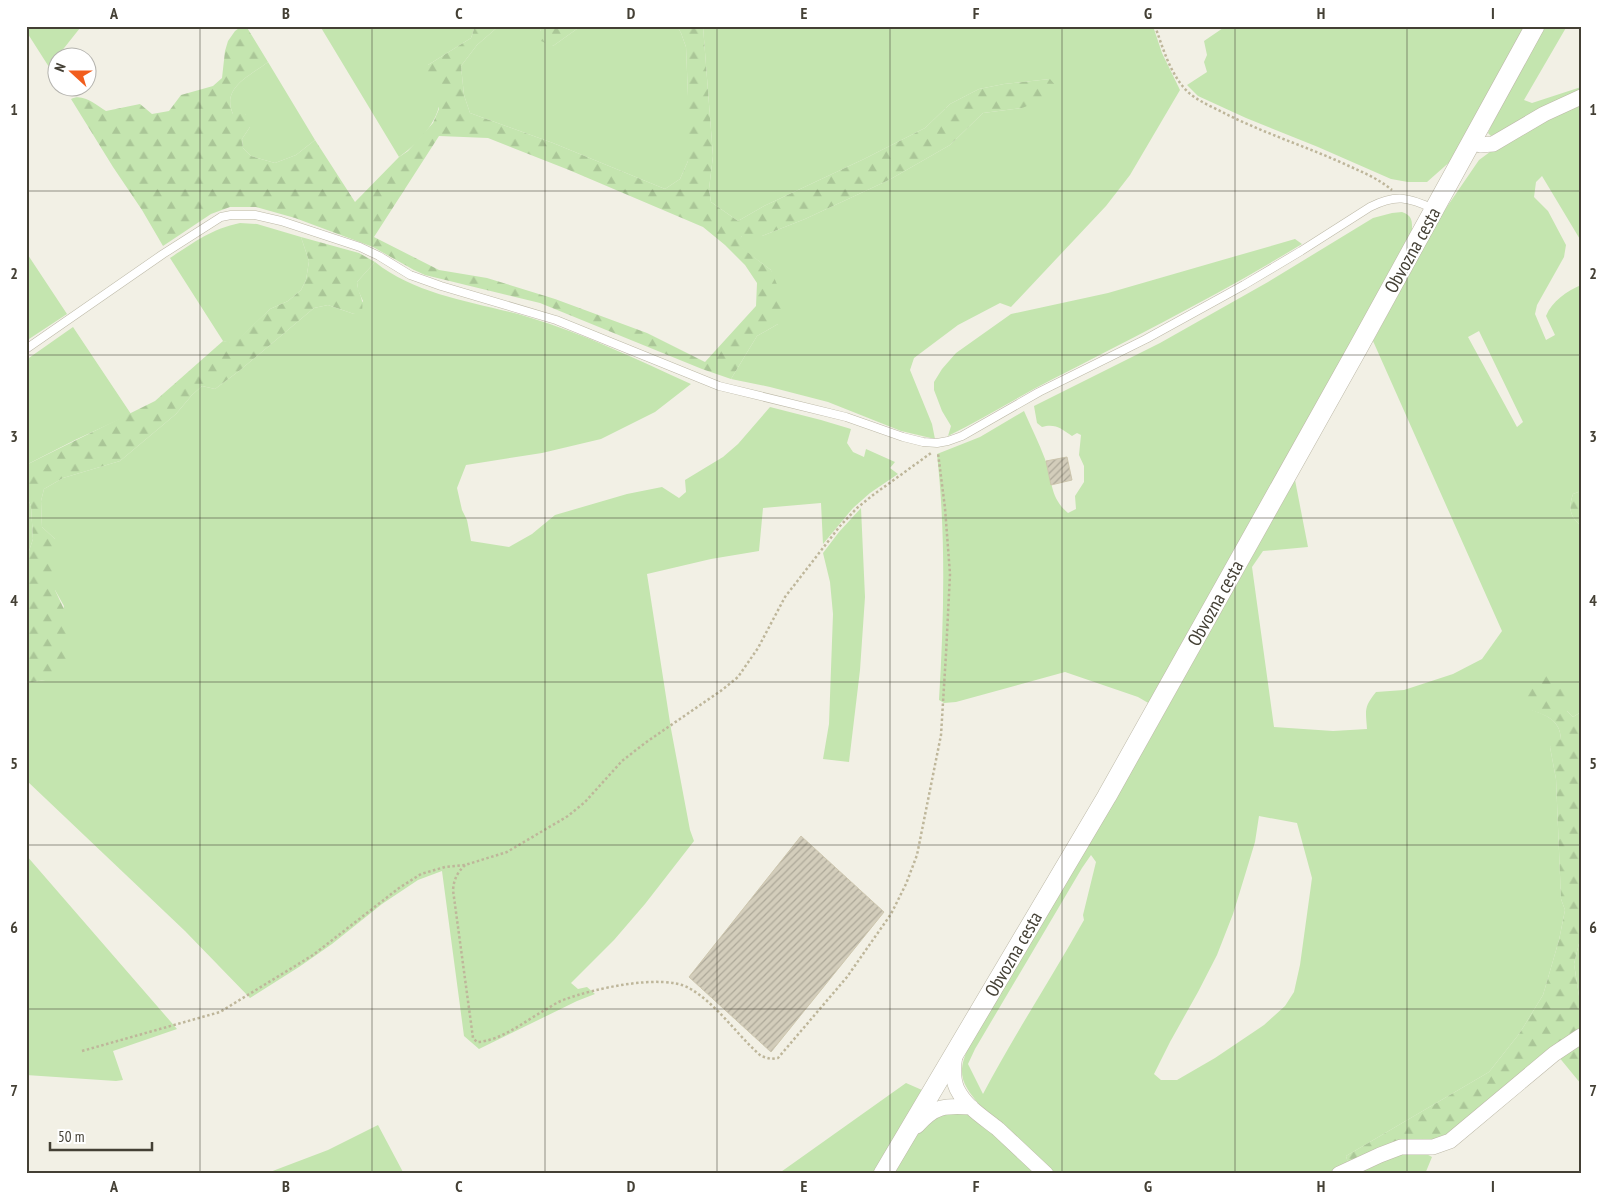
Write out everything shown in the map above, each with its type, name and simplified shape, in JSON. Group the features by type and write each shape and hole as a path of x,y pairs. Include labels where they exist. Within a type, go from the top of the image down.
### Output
{"street":[{"name":"Obvozna cesta","path":"883,1174 1107,796 1358,348 1535,26"},
{"path":"1472,140 1480,144 1493,144 1544,114 1581,97"},
{"path":"1339,1174 1401,1147 1433,1147 1450,1141 1554,1054 1581,1036"},
{"path":"955,1053 954,1078 962,1097 1046,1174"},
{"path":"900,1146 925,1116 935,1109 950,1106 971,1107"}],"lane":[{"path":"26,349 163,254 221,217 254,215 281,221 360,247 410,275 556,320 719,386 846,417 903,438 937,443 962,436 1039,392 1146,339 1301,252 1381,201 1401,197 1434,209"}],"path":[{"path":"1155,26 1175,74 1186,91 1197,99 1244,122 1379,179 1401,197"},
{"path":"82,1051 220,1012 313,955 406,883 421,874 445,867 465,865 507,852 568,816 584,802 622,761 738,677 758,648 785,597 840,526 873,495 930,455 937,443"},
{"path":"465,865 457,873 453,890 474,1038 477,1042 505,1033 563,1000 595,990 623,985 665,982 682,984 690,989 711,1006 761,1056 771,1059 778,1058 847,977 890,914 906,884 917,855 941,735 950,574 946,508 937,443"}],"green space":[{"path":"26,26 85,26 80,28 64,48 48,48 48,65 26,31"},
{"path":"242,26 246,26 268,62 239,83 231,96 230,105 233,114 245,114 250,118 250,127 242,139 243,148 251,156 275,163 296,155 315,140 355,202 399,157 408,151 433,123 439,109 439,92 426,83 425,72 428,65 471,38 475,26 499,26 477,45 461,66 464,95 470,113 553,143 665,189 680,179 688,161 686,47 677,26 703,26 713,156 709,189 711,202 738,221 764,206 925,128 950,104 979,89 1050,79 1056,86 1052,96 1022,108 983,113 950,145 889,180 805,219 762,236 742,236 739,241 742,248 771,270 783,299 778,324 757,336 731,379 540,303 425,275 373,247 295,218 256,207 230,207 211,214 163,246 71,99 85,99 106,111 140,104 152,114 169,111 181,95 213,86 222,78 228,41 235,31","holes":["439,136 488,138 703,227 745,265 757,283 756,306 705,362 647,333 555,299 487,278 439,270 374,237"]},
{"path":"320,26 475,26 471,38 428,65 439,90 440,100 438,109 434,119 421,137 399,157"},
{"path":"499,26 543,26 540,31 553,46 581,26 677,26 686,47 688,96 688,161 680,179 665,189 553,143 470,113 464,95 461,66 477,45"},
{"path":"543,26 581,26 553,46 541,41 540,31"},
{"path":"703,26 1153,26 1162,53 1180,90 1130,175 1106,206 1011,307 1000,303 958,325 914,358 910,370 932,424 935,439 901,431 828,402 731,379 757,336 778,324 771,270 741,248 738,241 742,236 762,236 805,219 889,180 950,145 983,113 1022,108 1050,79 979,89 950,104 925,128 764,206 738,221 711,202 709,189 713,156"},
{"path":"1226,26 1526,26 1453,159 1427,182 1408,182 1391,179 1198,96 1187,85 1207,72 1204,62 1207,55 1204,41"},
{"path":"1545,26 1567,26 1524,100 1532,103 1581,87 1581,93 1491,136 1488,133 1491,126"},
{"path":"268,62 315,140 296,155 275,163 251,156 243,148 242,139 250,127 245,114 233,114 230,105 231,96 239,83"},
{"path":"1581,100 1581,241 1542,176 1536,182 1534,197 1548,211 1566,245 1564,257 1537,305 1535,314 1546,340 1555,335 1546,316 1552,306 1560,297 1581,285 1581,491 1573,494 1570,508 1574,519 1581,526 1581,712 1573,717 1567,711 1567,686 1526,708 1550,718 1558,726 1561,739 1550,747 1556,779 1561,899 1565,910 1559,940 1543,995 1519,1034 1489,1072 1346,1156 1348,1163 1327,1174 1054,1174 977,1102 963,1079 962,1067 965,1056 1146,746 1295,480 1308,547 1263,551 1252,567 1274,727 1333,731 1367,729 1366,710 1376,692 1404,690 1453,674 1482,659 1502,631 1373,341 1442,214 1479,160 1513,135","holes":["1479,331 1523,422 1517,427 1468,337","1259,816 1297,823 1312,878 1300,965 1294,992 1285,1006 1264,1025 1215,1058 1177,1080 1161,1080 1154,1074 1217,955 1233,914 1255,842","1091,855 1096,862 1083,915 1084,920 983,1094 968,1064"]},
{"path":"1402,212 1411,219 1412,232 1150,704 1138,697 1065,672 956,702 944,703 939,700 943,546 937,454 980,437 1024,411 1048,467 1054,494 1068,513 1076,509 1075,496 1084,482 1084,466 1079,455 1081,435 1077,433 1072,436 1055,426 1042,427 1037,423 1034,406 1160,343 1268,282 1373,218"},
{"path":"240,223 257,224 301,237 309,261 306,280 301,290 288,301 270,309 234,344 223,341 170,258 211,233"},
{"path":"301,237 359,253 375,262 357,282 362,302 362,311 354,314 328,305 314,308 215,389 202,386 176,414 120,461 63,478 44,489 41,501 42,527 55,539 55,590 69,620 70,648 65,669 45,680 26,683 26,560 33,539 31,506 26,495 26,465 155,401 223,341 234,343 270,309 288,301 301,290 306,280 309,261"},
{"path":"1295,239 1302,244 1178,314 948,436 951,426 942,411 934,390 934,382 956,353 1011,314 1108,293"},
{"path":"26,252 67,314 26,341"},
{"path":"375,262 409,283 448,297 528,317 570,331 691,384 655,412 601,439 542,453 466,465 457,488 471,541 509,547 532,534 555,515 627,494 662,487 679,498 686,492 685,480 723,457 738,444 770,407 851,429 847,443 853,452 864,457 866,449 895,462 890,468 898,474 870,493 853,508 823,544 821,503 763,508 759,551 711,559 647,574 671,729 690,830 694,841 614,940 571,983 578,989 587,987 595,994 479,1049 464,1036 442,871 418,880 382,904 332,944 250,998 185,931 26,780 26,683 45,680 64,606 55,590 55,539 42,527 41,501 44,489 63,478 120,461 176,414 202,386 215,389 314,308 328,305 354,314 363,301 357,282"},
{"path":"73,327 131,414 26,465 26,360"},
{"path":"1581,491 1581,526 1574,519 1570,508 1573,494"},
{"path":"26,495 31,506 33,539 26,560"},
{"path":"861,508 865,597 860,670 849,762 823,759 829,724 833,614 830,582 823,553"},
{"path":"1550,673 1559,674 1567,686 1567,711 1573,717 1581,712 1581,935 1574,964 1581,1000 1581,1031 1449,1137 1348,1163 1346,1156 1489,1072 1519,1034 1543,995 1559,940 1565,910 1561,899 1556,779 1550,747 1553,742 1561,739 1558,726 1550,718 1526,709 1522,699 1533,683"},
{"path":"26,855 177,1029 113,1051 123,1080 26,1075"},
{"path":"1581,935 1581,1000 1574,964"},
{"path":"1581,1041 1581,1084 1558,1056"},
{"path":"906,1083 922,1090 873,1174 778,1174"},
{"path":"963,1112 973,1116 1040,1174 892,1174 907,1148 928,1122 942,1113"},
{"path":"378,1125 404,1174 238,1174 270,1172 328,1150"},
{"path":"1406,1150 1419,1150 1432,1157 1425,1174 1349,1174"}],"building":[{"path":"1067,457 1072,480 1051,485 1046,461"},
{"path":"801,836 884,912 771,1052 689,977"}]}
